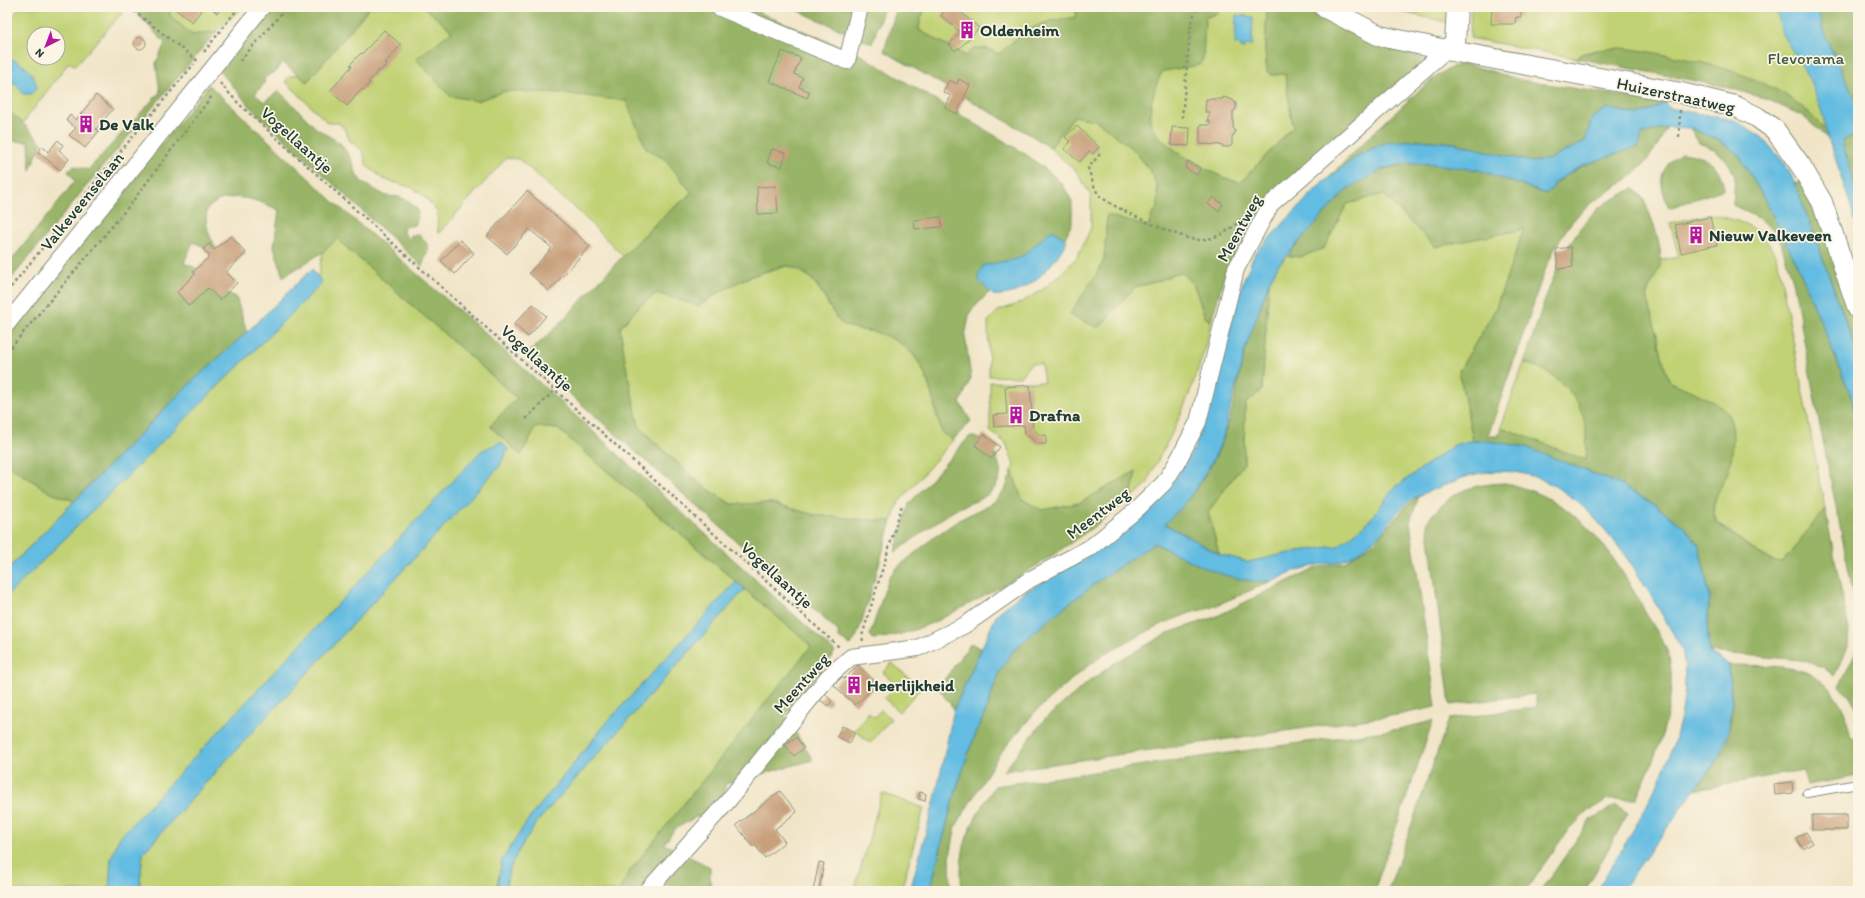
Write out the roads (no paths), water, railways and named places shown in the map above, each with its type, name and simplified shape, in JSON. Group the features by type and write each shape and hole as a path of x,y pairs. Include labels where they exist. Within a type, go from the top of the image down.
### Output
{"street":[{"name":"Valkeveenselaan","path":"7,324 215,78 262,7"},
{"path":"718,7 847,61 860,7"},
{"name":"Huizerstraatweg","path":"1324,7 1380,36 1446,50 1681,93 1735,106 1757,117 1775,130 1801,166 1822,202 1858,309"},
{"path":"1446,50 1455,43 1457,7"},
{"name":"Meentweg","path":"647,891 727,802 828,677 857,656 918,648 965,625 1029,580 1091,547 1135,511 1164,483 1176,464 1198,422 1236,269 1270,204 1446,50"}],"lane":[{"path":"1807,793 1858,784"}],"water":[{"path":"1776,7 1817,7 1824,34 1858,105 1858,133 1842,141 1858,198 1858,229 1832,148 1827,138 1824,119 1811,81 1782,34"},
{"path":"1236,15 1253,17 1252,45 1246,45 1244,49 1241,48 1240,45 1235,44"},
{"path":"7,57 23,65 30,72 36,82 37,88 31,94 23,94 16,84 7,80"},
{"path":"1666,103 1669,108 1734,120 1762,137 1785,164 1795,183 1858,355 1858,424 1850,393 1799,269 1764,198 1738,154 1719,140 1690,128 1667,127 1642,134 1639,146 1581,166 1554,183 1553,188 1546,194 1479,170 1431,164 1406,163 1383,169 1347,189 1279,264 1269,282 1245,350 1222,441 1212,462 1197,487 1182,507 1165,524 1219,554 1248,562 1299,551 1338,546 1364,526 1375,514 1393,489 1454,445 1469,441 1488,441 1526,447 1622,485 1656,506 1684,527 1699,546 1710,597 1707,623 1709,652 1729,665 1731,691 1730,725 1716,761 1621,891 1597,891 1646,806 1661,776 1673,744 1682,713 1685,681 1682,649 1642,581 1618,546 1592,515 1562,491 1529,475 1492,472 1450,483 1411,500 1401,508 1378,537 1351,557 1332,563 1317,565 1295,571 1276,580 1256,581 1226,575 1196,564 1154,543 1097,582 1053,616 1013,651 999,672 987,708 970,748 953,800 930,891 910,891 935,799 954,709 997,614 1021,594 1087,557 1118,536 1154,507 1177,476 1196,446 1243,282 1255,253 1321,184 1359,155 1386,142 1418,140 1454,143 1532,162 1551,159 1585,141 1592,118 1607,108 1639,115"},
{"path":"1052,230 1067,240 1047,270 1027,286 1005,295 993,295 979,281 979,273 984,265 1017,259 1025,254"},
{"path":"312,269 322,283 7,596 7,570 184,389 247,332"},
{"path":"501,442 508,449 499,467 219,768 143,853 139,891 109,891 111,859 119,838 481,451"},
{"path":"736,582 745,589 537,822 516,855 508,873 507,891 496,891 502,860 528,820 609,720"}],"place":[{"name":"Oldenheim","path":"967,30"},
{"name":"De Valk","path":"86,124"},
{"name":"Nieuw Valkeveen","path":"1696,235"},
{"name":"Drafna","path":"1016,415"},
{"name":"Heerlijkheid","path":"854,685"}],"park label":[{"name":"Flevorama","path":"1806,58"}]}
